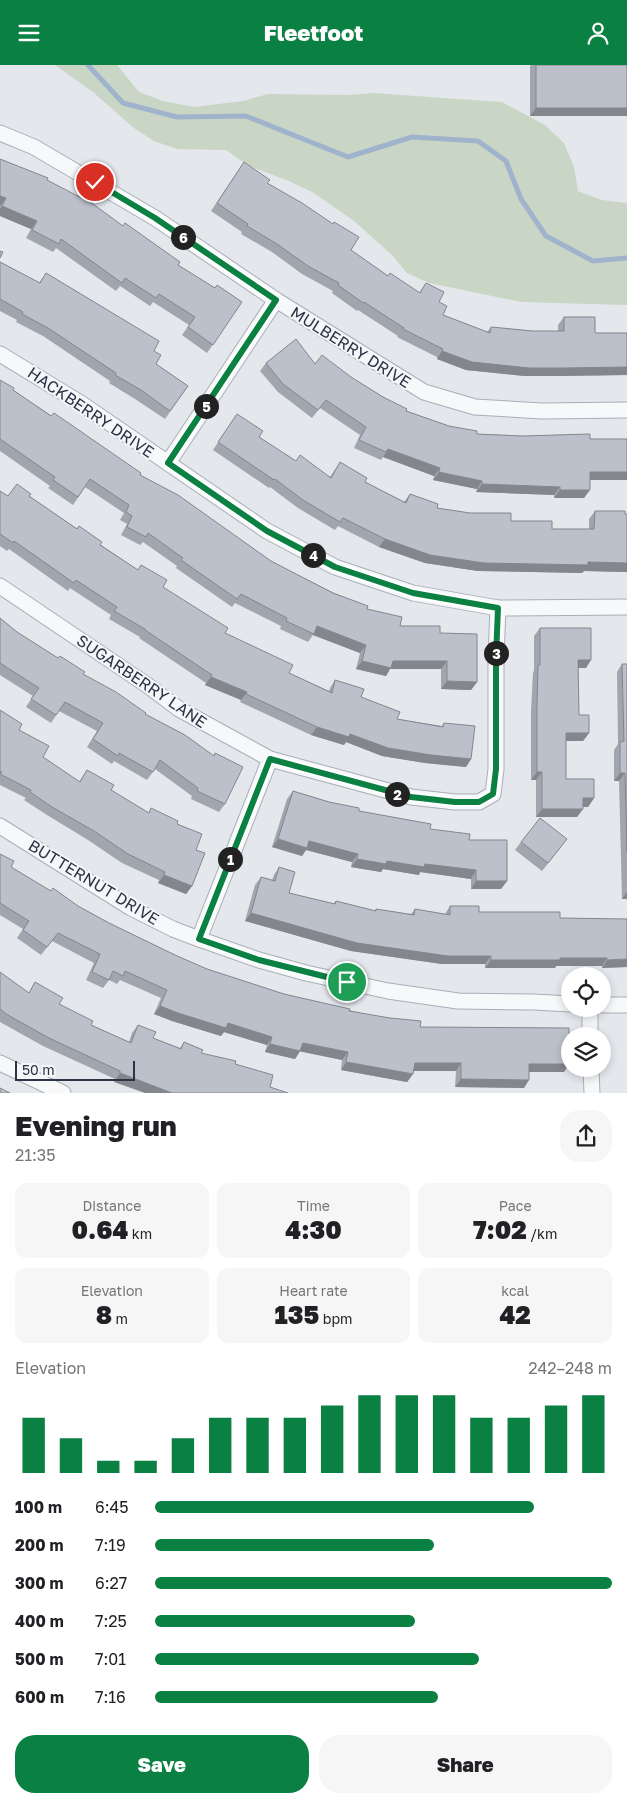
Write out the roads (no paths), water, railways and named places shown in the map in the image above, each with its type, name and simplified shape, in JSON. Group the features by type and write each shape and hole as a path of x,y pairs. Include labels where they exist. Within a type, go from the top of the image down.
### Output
{"street":[{"name":"MULBERRY DRIVE","path":"0,133 34,147 155,218 276,300 424,392 475,407 542,411 627,410"},
{"path":"168,463 276,300"},
{"name":"HACKBERRY DRIVE","path":"0,354 82,404 267,531 335,567 413,593 498,608 627,607"},
{"name":"SUGARBERRY LANE","path":"0,586 147,685 179,709 270,759 411,797 455,802 479,802 493,794 496,769 498,608"},
{"path":"199,939 270,759"},
{"name":"BUTTERNUT DRIVE","path":"0,826 131,908 173,929 259,960 306,973 388,991 458,1001 561,1004"},
{"path":"611,1005 627,1005"},
{"path":"0,1063 63,1093"},
{"path":"591,1077 592,1093"}],"waterway":[{"path":"88,65 123,103 177,117 246,116 348,157 412,137 478,141 506,161 521,199 546,236 593,261 627,258"}]}
